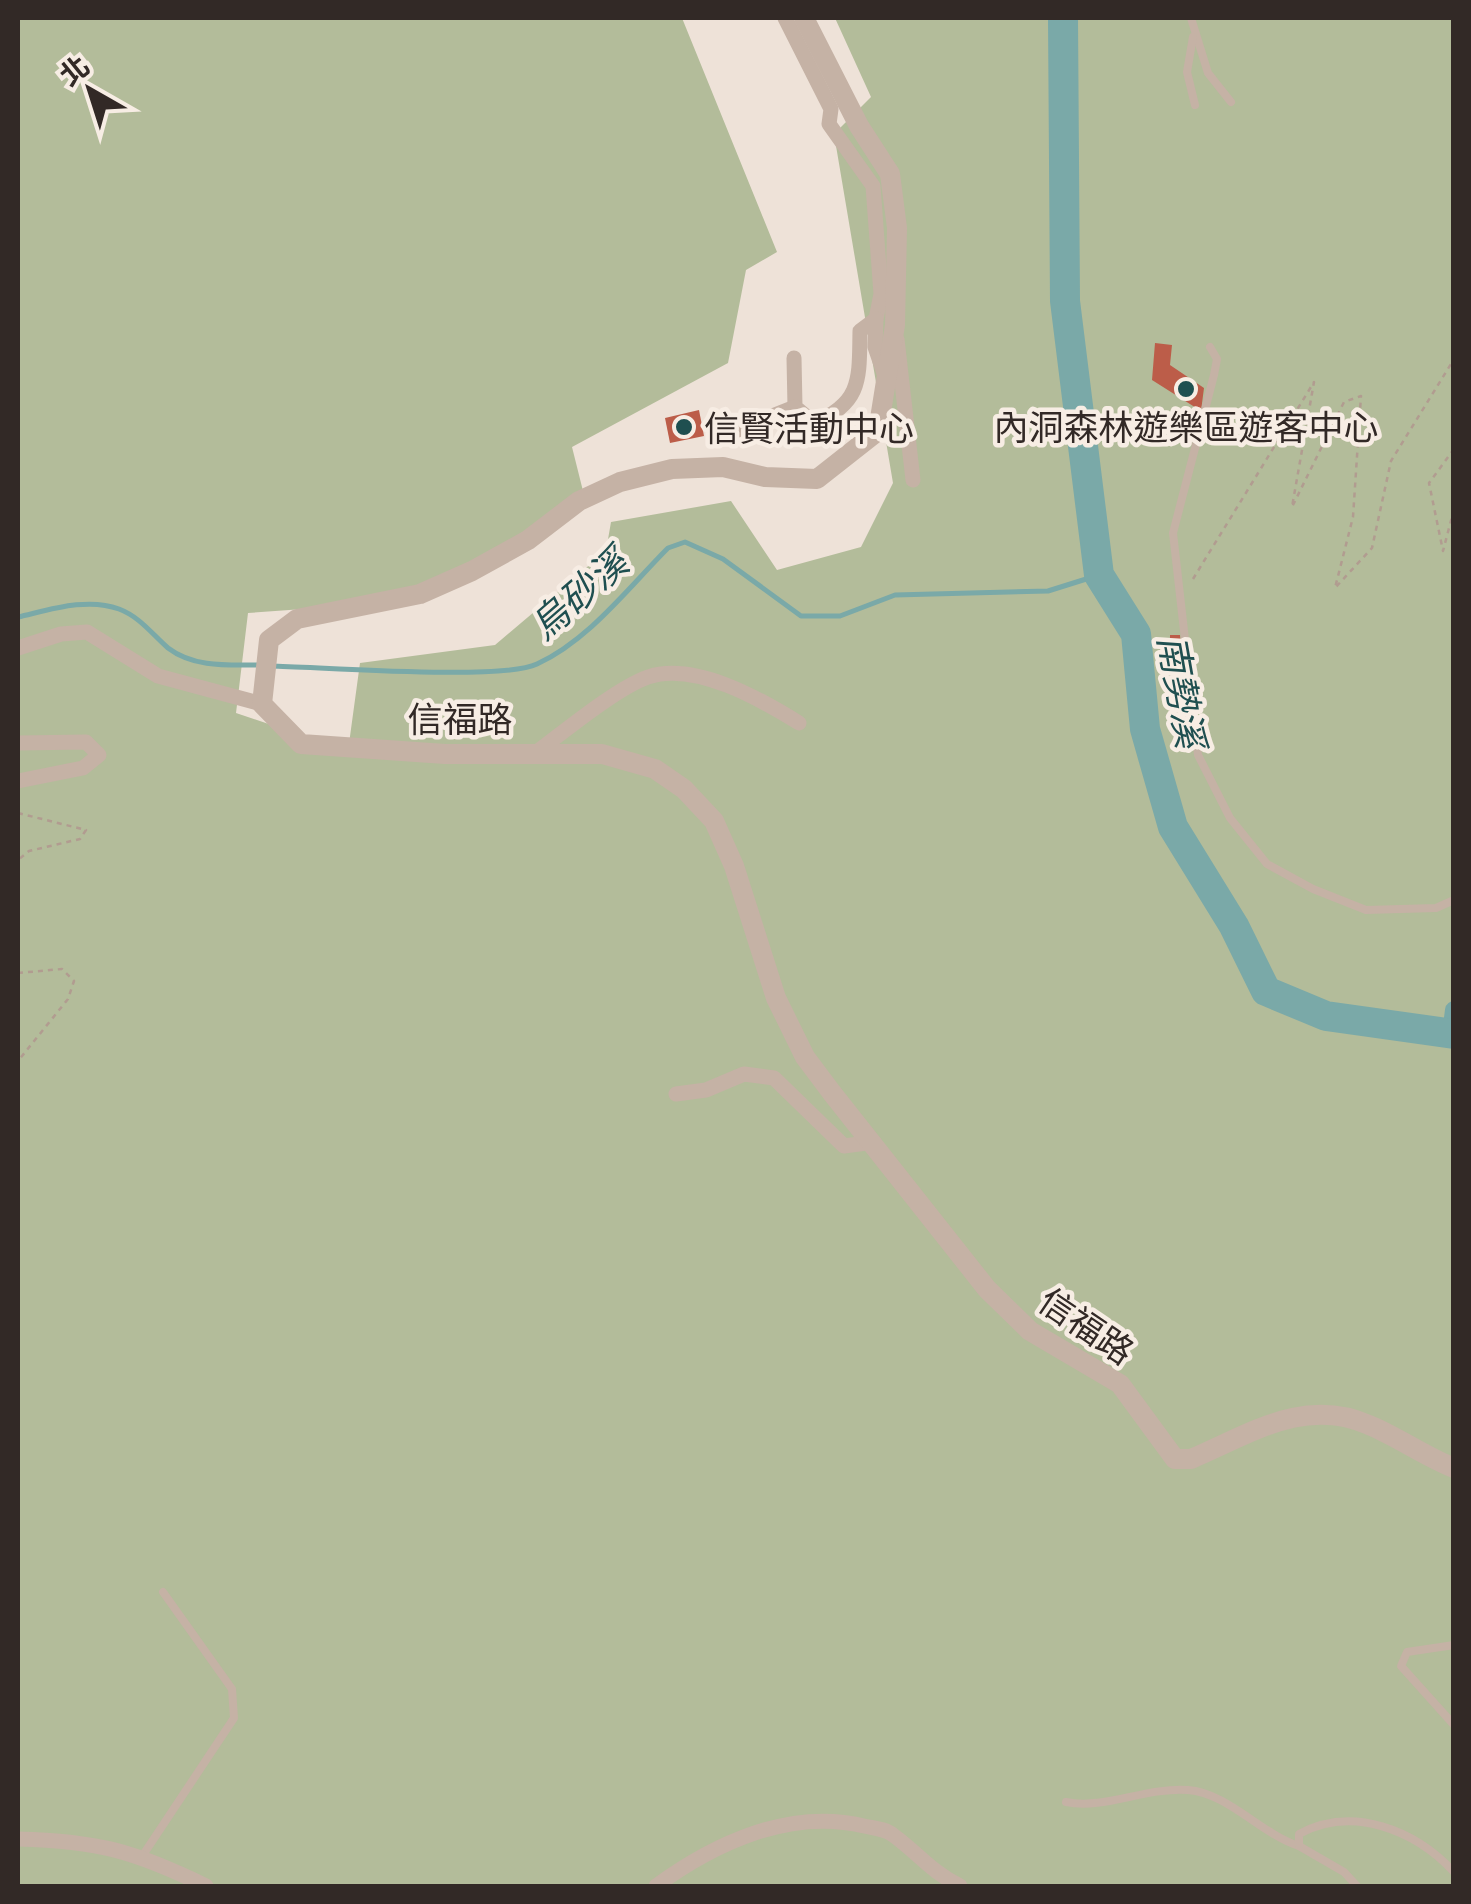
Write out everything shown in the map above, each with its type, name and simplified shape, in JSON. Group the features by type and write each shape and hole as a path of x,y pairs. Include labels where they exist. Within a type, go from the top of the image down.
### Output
{"street":[{"path":"784,18 831,110 830,124 873,186 881,294 913,480"},
{"path":"18,648 61,634 87,632 158,676 262,704 269,640 297,619 420,594 472,572 528,540 579,501 620,482 672,469 722,468 765,477 816,478 878,431 898,228 890,174 859,126 804,18"},
{"path":"794,358 795,407 814,423 836,414 859,385 860,331 886,322"},
{"path":"720,437 795,407"},
{"path":"538,750 649,677 680,676 745,689 800,723"},
{"name":"信福路","path":"262,704 301,744 444,754 538,750 602,754 656,769 684,789 714,821 734,866 783,1012 805,1056 987,1290 1030,1331 1120,1384 1174,1459 1191,1459 1310,1411 1340,1414 1369,1424 1454,1468"},
{"path":"18,743 86,742 99,756 83,768 18,782"},
{"path":"676,1094 706,1090 744,1074 774,1078 844,1146 874,1142"},
{"path":"656,1886 684,1866 743,1836 782,1825 844,1821 891,1832 931,1872 960,1886"},
{"path":"18,1839 75,1840 143,1855 206,1886"}],"lane":[{"path":"1191,18 1193,38 1187,72 1195,105"},
{"path":"1193,38 1208,73 1232,102"},
{"path":"1210,347 1217,358 1214,375 1173,533 1198,755 1230,818 1266,864 1313,889 1366,910 1436,908 1454,900"},
{"path":"143,1855 234,1718 232,1689 163,1592"},
{"path":"1454,1645 1407,1652 1401,1666 1454,1725"},
{"path":"1066,1802 1087,1806 1155,1790 1194,1790 1236,1811 1274,1838 1299,1846 1344,1872 1357,1886"},
{"path":"1299,1846 1300,1834 1317,1824 1358,1819 1394,1830 1440,1857 1454,1872"}],"path":[{"path":"1182,598 1314,382 1292,507 1344,402 1361,396 1352,516 1336,588 1372,548 1391,461 1454,359"},
{"path":"1454,449 1429,483 1443,551 1454,509"},
{"path":"18,813 86,830 80,839 29,851 18,860"},
{"path":"18,973 62,968 74,981 68,1000 18,1061"}],"green space":[{"path":"18,18 682,18 777,252 746,270 728,363 572,447 586,503 416,601 248,613 236,713 348,751 360,663 495,645 606,551 611,522 731,501 777,570 861,547 893,483 834,134 871,97 835,18 1453,18 1453,1886 18,1886"}],"building":[{"path":"1155,343 1172,345 1170,365 1204,388 1201,411 1152,380"},
{"name":"信賢活動中心","path":"699,410 704,436 670,443 665,418"},
{"path":"1170,635 1180,635 1181,645 1170,646"}],"waterway":[{"name":"南勢溪","path":"1063,18 1065,301 1099,575 1136,634 1145,729 1173,827 1234,926 1266,991 1326,1016 1454,1034"},
{"name":"烏砂溪","path":"271,666 487,672 537,664 591,627 668,548 685,542 723,559 801,616 840,616 895,595 1048,591 1099,575"},
{"name":"烏砂溪","path":"18,617 68,606 107,606 133,616 168,648 189,659 212,664 260,665"},
{"path":"1451,1034 1454,1010"}],"place":[{"name":"內洞森林遊樂區遊客中心","path":"1186,389"},
{"name":"信賢活動中心","path":"684,427"}]}
